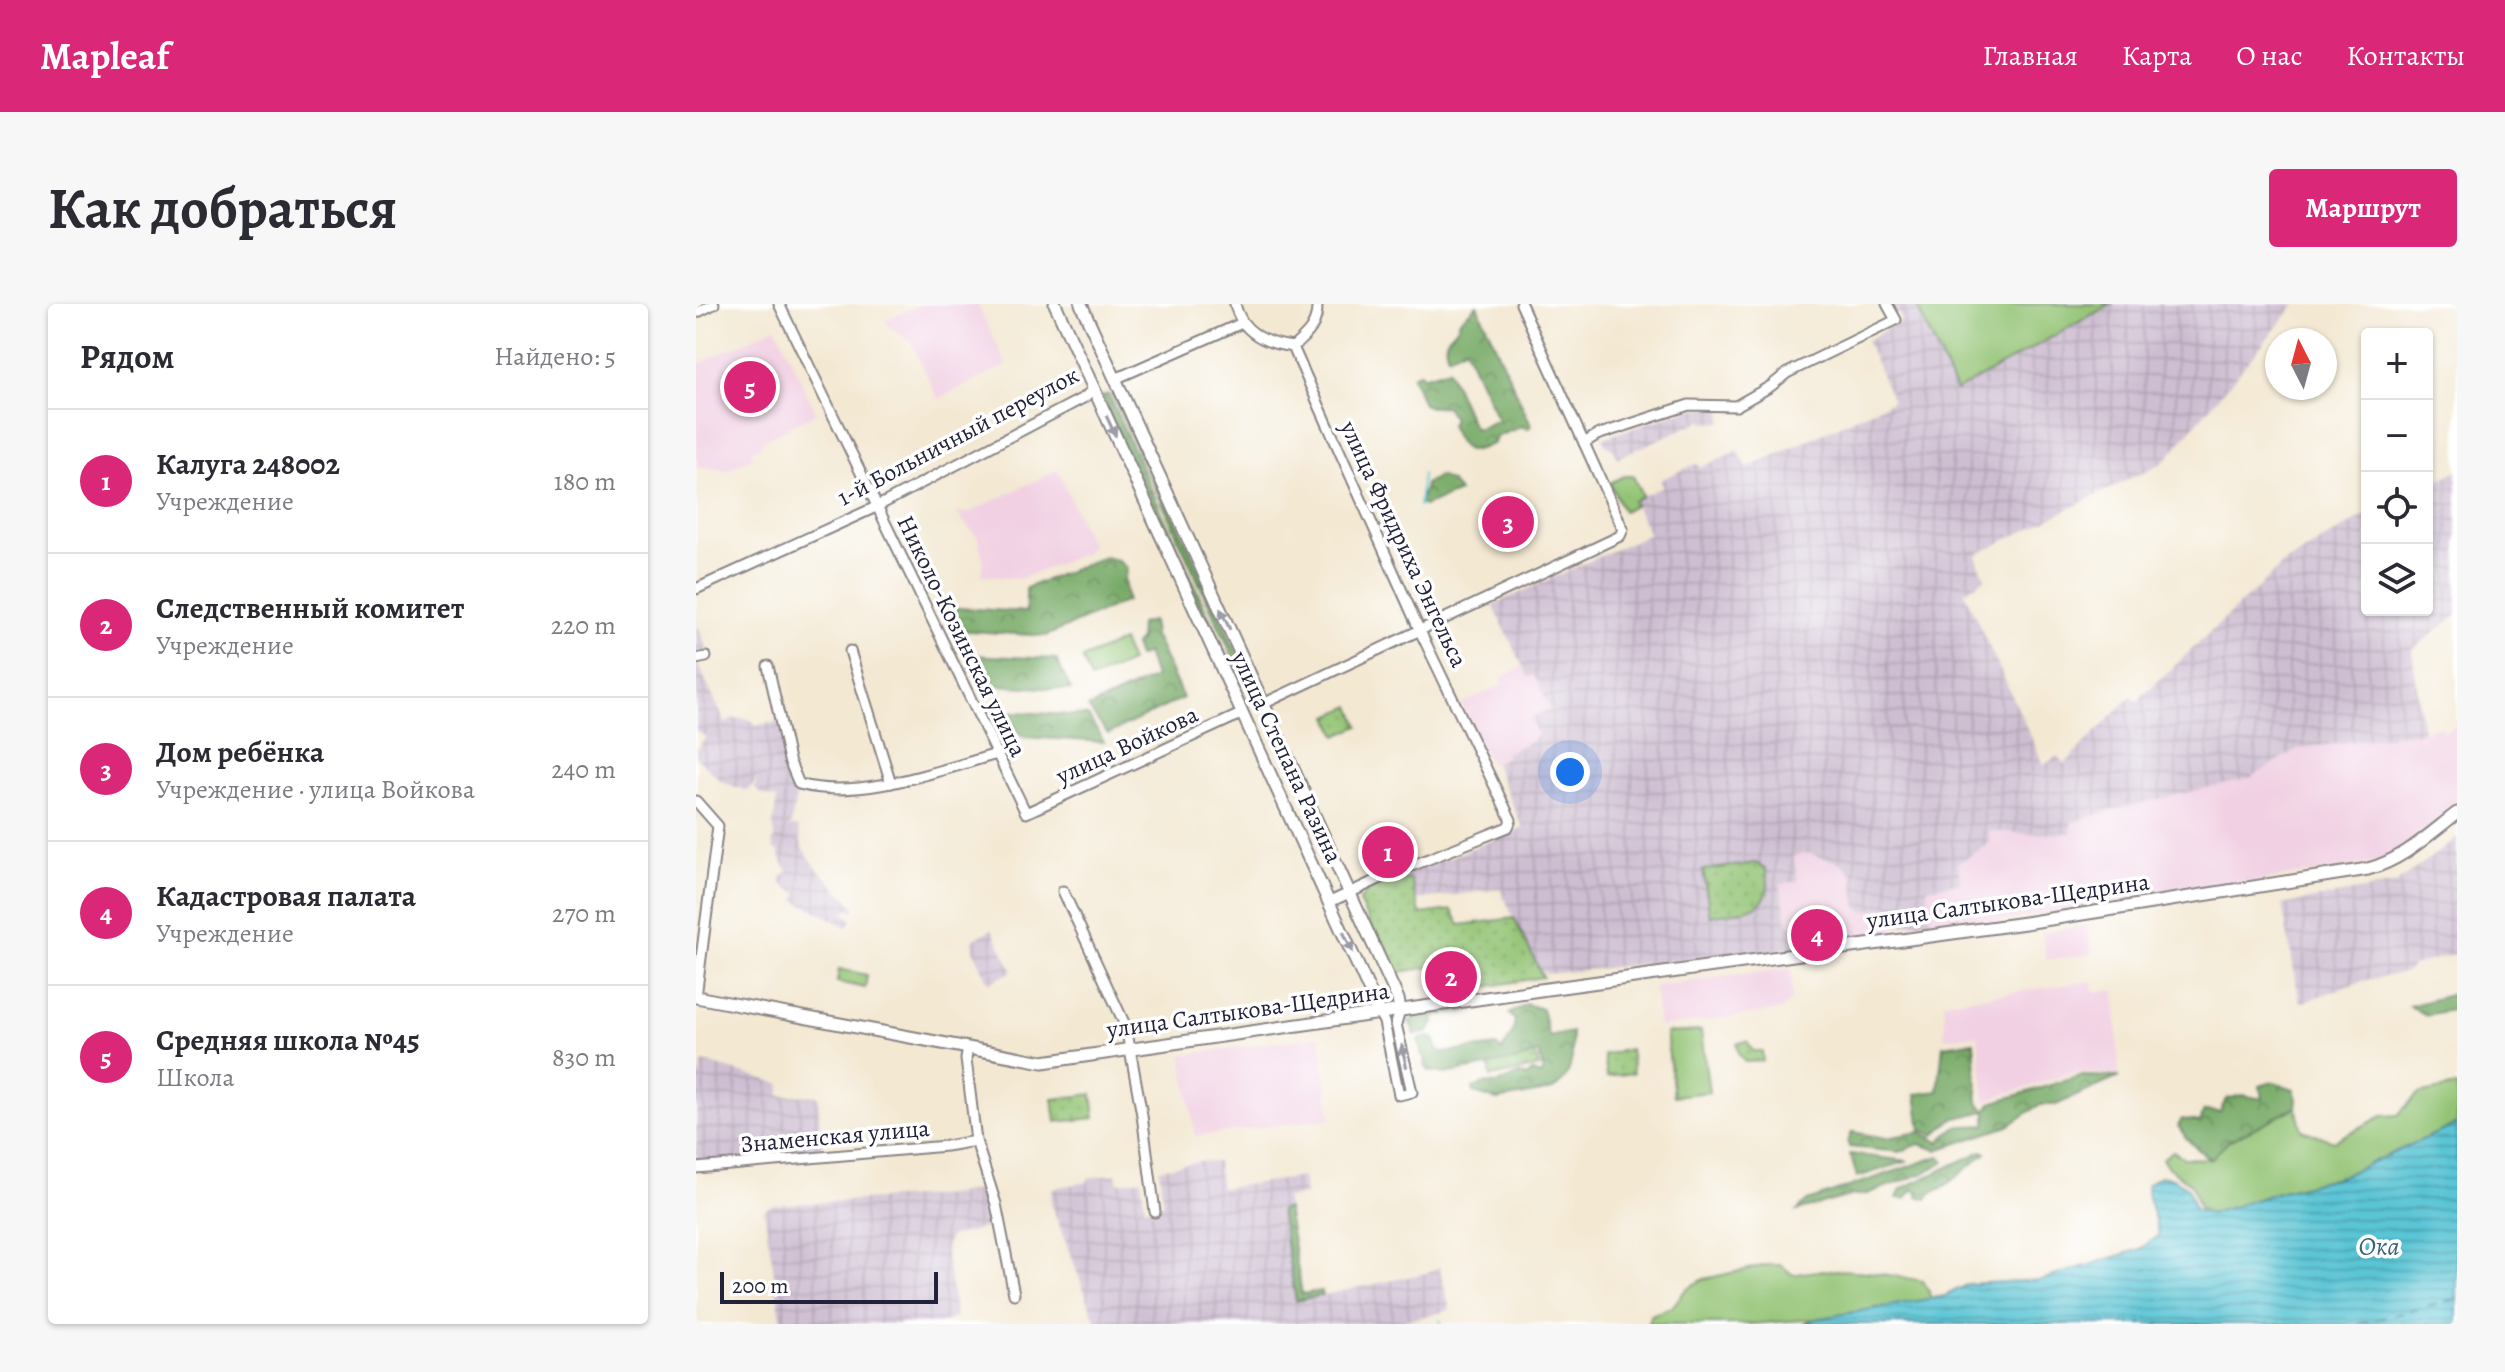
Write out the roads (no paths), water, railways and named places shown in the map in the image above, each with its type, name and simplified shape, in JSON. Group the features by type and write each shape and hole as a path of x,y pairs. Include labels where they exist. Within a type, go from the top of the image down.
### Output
{"main road":[{"name":"улица Степана Разина","path":"1055,304 1380,1014"},
{"name":"улица Степана Разина","path":"1081,304 1398,999 1400,1010"},
{"name":"1-й Больничный переулок","path":"1094,388 1115,379"},
{"path":"1243,713 1263,704"},
{"name":"улица Салтыкова-Щедрина","path":"696,997 1043,1062 2025,923 2368,869 2401,856 2457,813"}],"street":[{"path":"696,313 714,304"},
{"name":"Николо-Козинская улица","path":"779,304 1026,813"},
{"path":"1235,304 1242,323 1258,336 1275,344 1293,347 1316,322 1317,304"},
{"path":"1263,704 1620,536 1623,529 1521,304"},
{"path":"1584,443 1597,435 1689,405 1736,406 1787,373 1896,320 1887,304"},
{"name":"1-й Больничный переулок","path":"1115,379 1242,323"},
{"name":"улица Фридриха Энгельса","path":"1293,347 1419,629 1511,820 1508,827 1350,893"},
{"name":"1-й Больничный переулок","path":"696,589 876,507 1085,397 1094,388"},
{"path":"850,651 891,783"},
{"path":"768,666 789,760 799,784 815,789 881,786 997,754"},
{"name":"улица Войкова","path":"1026,813 1243,713"},
{"path":"696,801 718,826 696,997"},
{"path":"1063,891 1126,1027 1155,1212"},
{"path":"1330,902 1350,893"},
{"path":"696,900 708,910"},
{"name":"улица Степана Разина","path":"1380,1014 1399,1095 1412,1092 1396,1024 1400,1010"},
{"path":"968,1048 966,1059 976,1141 996,1204 1014,1294"},
{"name":"Знаменская улица","path":"696,1168 932,1148 976,1141"}],"water":[{"name":"Ока","path":"2457,1124 2457,1324 1803,1324 1945,1296 1968,1284 2041,1280 2140,1249 2159,1235 2147,1184 2160,1176 2173,1178 2188,1188 2195,1210 2210,1214 2342,1176"}],"waterway":[{"path":"1419,506 1422,474"},
{"path":"1440,1320 1442,1324"}],"place":[{"name":"Средняя школа №45","path":"750,387"},
{"name":"Дом ребёнка","path":"1508,522"},
{"name":"Калуга 248002","path":"1388,852"},
{"name":"Кадастровая палата","path":"1817,935"},
{"name":"Следственный комитет","path":"1451,977"}]}
